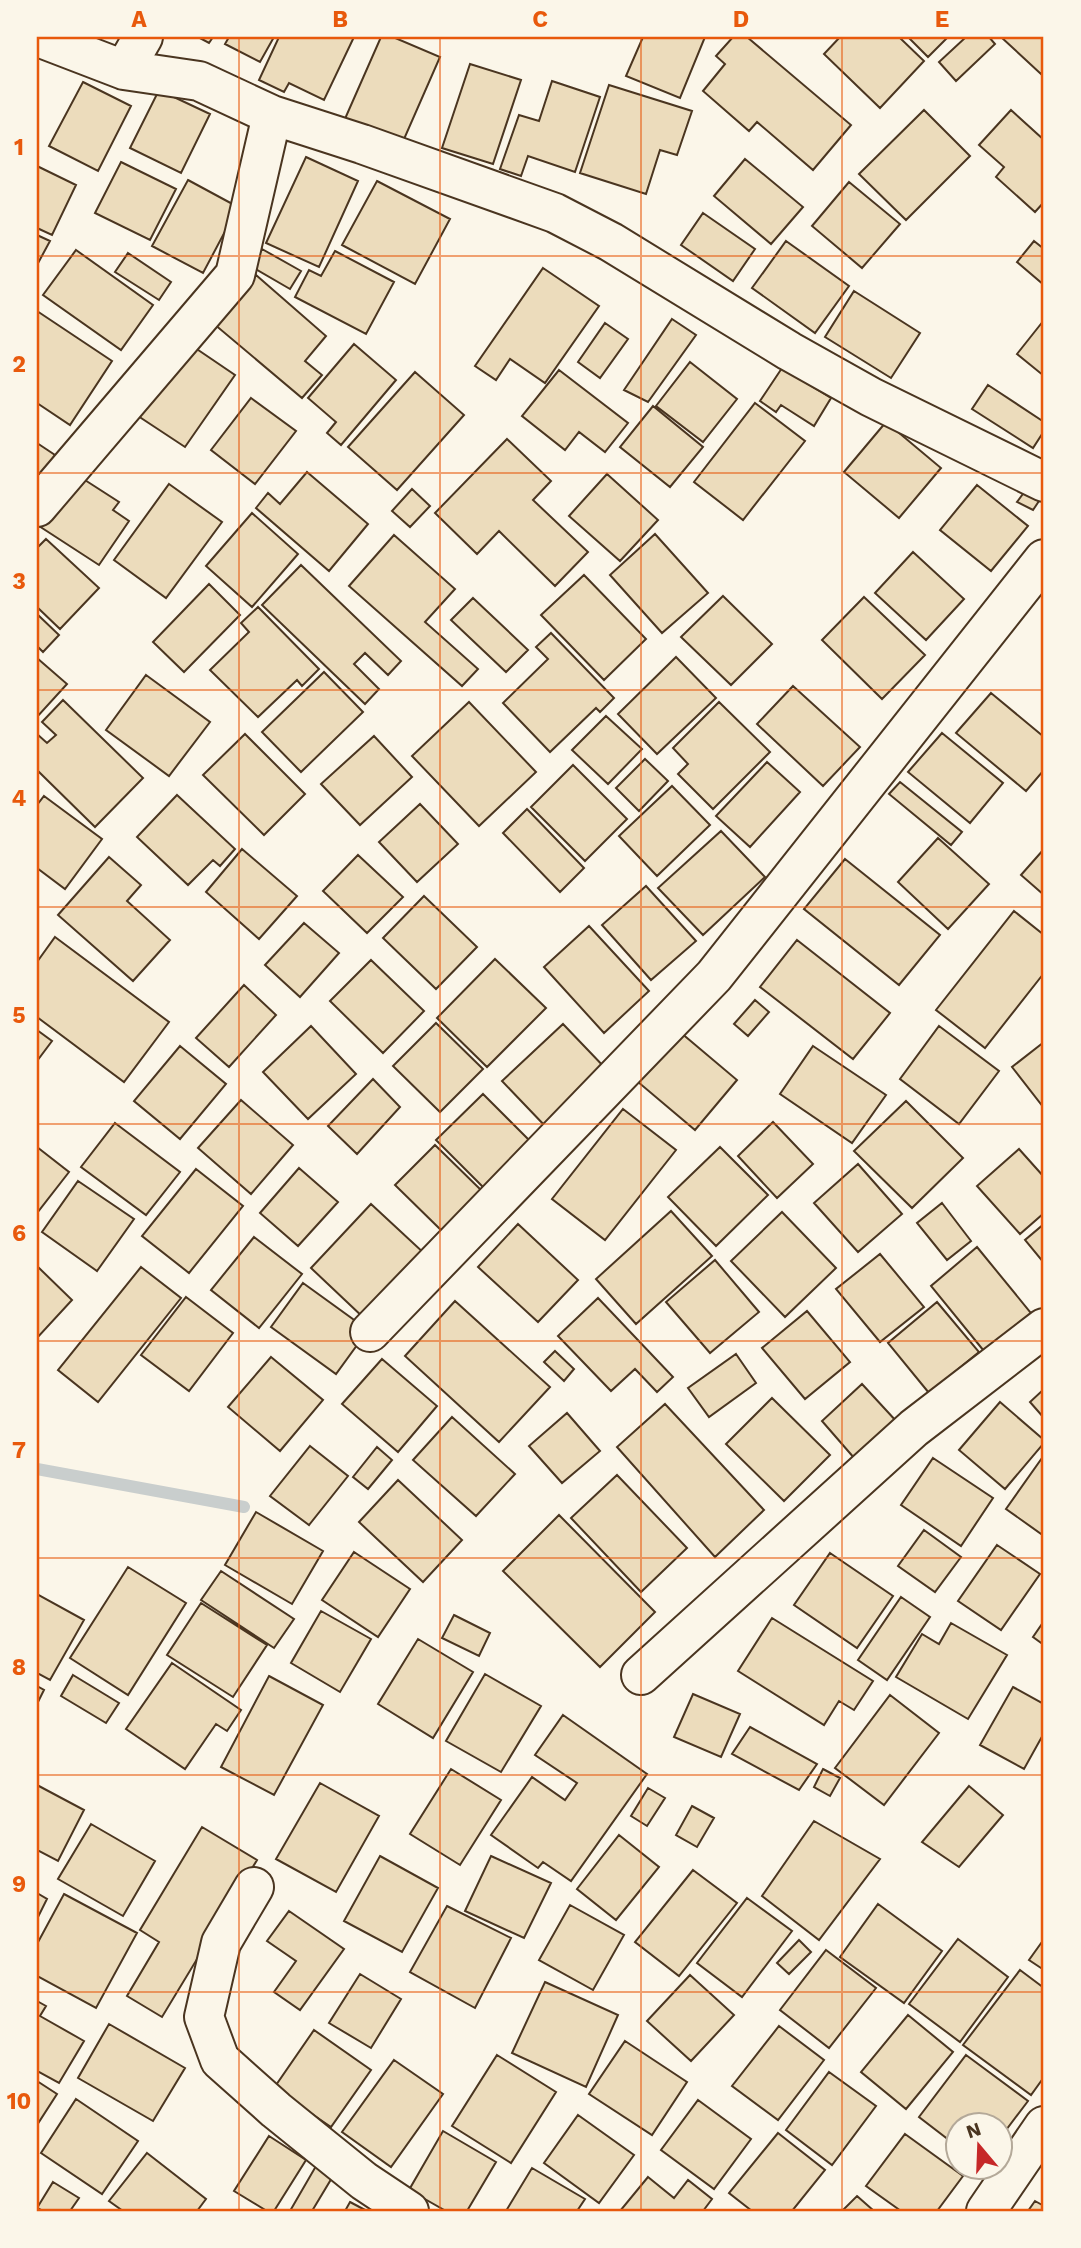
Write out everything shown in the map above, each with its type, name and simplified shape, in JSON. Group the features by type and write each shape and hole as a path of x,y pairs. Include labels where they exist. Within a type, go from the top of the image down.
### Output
{"street":[{"path":"38,37 124,70 199,81 272,115 555,213 611,242 789,351 871,397 1044,482"},
{"path":"124,70 143,37"},
{"path":"37,507 235,275 272,115"},
{"path":"370,1332 714,976 1044,559"},
{"path":"641,1675 914,1428 1044,1328"},
{"path":"254,1887 221,1942 204,2017 220,2060 276,2110 364,2181 409,2211"},
{"path":"986,2211 1044,2126"}],"building":[{"path":"198,37 213,37 209,43"},
{"path":"229,37 274,37 260,62 225,44"},
{"path":"279,37 354,37 324,100 289,83 284,92 259,80"},
{"path":"381,37 393,37 440,57 401,146 344,121"},
{"path":"643,37 705,37 680,98 626,76"},
{"path":"733,37 747,37 851,125 813,170 757,122 749,131 703,91 725,64 716,56"},
{"path":"840,37 899,37 924,61 880,108 824,54"},
{"path":"908,37 948,37 928,57"},
{"path":"966,37 989,37 995,44 956,81 939,62"},
{"path":"1001,37 1044,37 1044,70 1041,74"},
{"path":"470,64 521,80 493,164 442,148"},
{"path":"552,81 600,97 575,172 528,156 521,176 500,169 519,115 539,121"},
{"path":"83,82 131,106 98,171 49,146"},
{"path":"609,85 692,111 677,155 660,150 646,194 580,173"},
{"path":"159,90 210,114 181,173 130,148"},
{"path":"924,110 970,156 906,220 859,174"},
{"path":"1011,110 1044,140 1044,202 1035,212 996,177 1004,167 979,145"},
{"path":"306,157 358,181 319,267 266,243"},
{"path":"745,159 803,207 771,244 714,196"},
{"path":"121,162 176,189 150,240 95,213"},
{"path":"37,166 76,185 52,235 37,228"},
{"path":"188,180 238,207 203,273 152,246"},
{"path":"377,181 450,219 415,284 342,245"},
{"path":"849,182 900,224 862,268 812,226"},
{"path":"703,213 755,249 733,281 681,245"},
{"path":"37,235 50,241 37,265"},
{"path":"786,241 849,286 815,333 752,288"},
{"path":"1034,241 1044,249 1044,285 1017,262"},
{"path":"262,249 301,271 290,289 252,267"},
{"path":"76,250 153,305 121,350 43,295"},
{"path":"335,251 394,282 366,334 295,297 309,270 321,276"},
{"path":"128,253 171,282 159,300 115,272"},
{"path":"543,268 599,306 545,383 510,359 496,380 475,366"},
{"path":"256,275 326,336 305,361 322,375 302,398 214,324"},
{"path":"854,291 920,333 891,378 825,337"},
{"path":"37,311 112,361 70,425 37,403"},
{"path":"672,319 696,335 648,402 624,390"},
{"path":"1044,320 1044,376 1017,354"},
{"path":"605,323 628,339 600,378 578,362"},
{"path":"182,339 235,375 185,447 132,412"},
{"path":"354,344 396,380 341,445 327,433 336,422 308,398"},
{"path":"690,362 737,399 703,442 656,406"},
{"path":"782,368 831,398 814,426 781,405 776,412 760,401"},
{"path":"559,370 628,423 605,452 579,432 565,450 522,416"},
{"path":"415,372 464,415 397,490 348,447"},
{"path":"988,385 1044,422 1044,431 1033,448 972,409"},
{"path":"251,398 296,431 255,484 211,450"},
{"path":"755,403 805,441 743,520 694,482"},
{"path":"653,406 703,447 670,487 620,447"},
{"path":"886,422 941,468 899,518 844,472"},
{"path":"507,439 551,481 533,500 588,552 555,586 499,531 477,554 435,513"},
{"path":"37,443 55,455 37,482"},
{"path":"307,472 368,524 329,571 256,508 268,493 280,504"},
{"path":"74,473 119,502 113,510 129,521 99,565 39,526"},
{"path":"607,474 658,520 620,561 569,516"},
{"path":"169,484 222,522 166,598 114,560"},
{"path":"977,485 1028,526 991,571 940,530"},
{"path":"1028,487 1041,498 1033,510 1017,502"},
{"path":"412,489 430,506 410,527 392,511"},
{"path":"252,513 298,554 252,607 206,566"},
{"path":"655,534 708,593 662,633 610,575"},
{"path":"394,535 455,589 425,622 478,669 462,686 349,586"},
{"path":"46,539 99,588 60,629 37,607 37,548"},
{"path":"913,552 964,599 926,640 875,593"},
{"path":"301,565 401,661 388,675 365,653 354,664 379,689 365,704 262,605"},
{"path":"584,575 646,639 604,680 541,615"},
{"path":"209,584 240,615 184,672 153,642"},
{"path":"723,596 772,644 731,685 681,637"},
{"path":"864,597 925,655 882,699 822,640"},
{"path":"473,598 528,650 506,672 451,620"},
{"path":"258,607 319,669 302,686 297,680 258,717 210,670 249,632 241,623"},
{"path":"37,614 59,635 43,652 37,646"},
{"path":"551,633 614,698 600,712 596,708 550,752 503,703 548,659 536,647"},
{"path":"676,657 716,698 657,754 618,714"},
{"path":"37,658 67,684 37,717"},
{"path":"324,672 363,712 301,772 262,732"},
{"path":"146,675 210,722 169,776 106,730"},
{"path":"793,686 860,747 823,786 757,724"},
{"path":"991,693 1044,737 1044,770 1026,791 956,733"},
{"path":"63,700 143,778 95,827 37,770 37,734 47,743 56,735 42,722"},
{"path":"469,702 536,772 479,826 412,756"},
{"path":"719,702 770,752 713,809 678,774 688,764 673,748"},
{"path":"606,716 642,749 608,784 572,750"},
{"path":"942,733 1003,783 970,823 908,772"},
{"path":"245,734 305,794 264,835 203,775"},
{"path":"374,736 412,777 360,825 321,784"},
{"path":"645,759 668,781 639,811 616,788"},
{"path":"767,762 800,792 750,847 716,816"},
{"path":"573,765 627,819 585,861 531,807"},
{"path":"900,782 962,832 951,845 889,794"},
{"path":"672,786 710,825 657,876 619,836"},
{"path":"177,795 235,849 220,866 213,860 188,885 137,837"},
{"path":"44,796 102,839 65,889 37,868 37,805"},
{"path":"420,804 458,844 417,882 379,842"},
{"path":"527,809 584,868 560,892 503,833"},
{"path":"721,831 765,877 703,935 658,888"},
{"path":"938,838 989,884 948,929 898,882"},
{"path":"242,849 297,896 259,939 206,892"},
{"path":"1044,849 1044,895 1021,875"},
{"path":"358,855 403,897 367,933 323,891"},
{"path":"109,857 141,885 127,901 170,940 133,981 58,915"},
{"path":"845,859 940,935 899,985 804,909"},
{"path":"646,886 696,941 651,980 602,925"},
{"path":"424,896 477,947 436,989 383,938"},
{"path":"1014,911 1044,935 1044,973 985,1048 936,1010"},
{"path":"304,923 339,953 300,997 265,965"},
{"path":"589,926 649,991 604,1033 544,967"},
{"path":"55,937 169,1022 124,1082 37,1017 37,962"},
{"path":"797,940 890,1013 853,1059 760,987"},
{"path":"495,959 546,1008 487,1067 437,1018"},
{"path":"371,960 424,1011 383,1053 330,1001"},
{"path":"244,985 276,1015 229,1067 196,1038"},
{"path":"755,1000 769,1012 748,1036 734,1024"},
{"path":"436,1023 483,1069 440,1112 393,1066"},
{"path":"563,1024 608,1071 547,1128 502,1081"},
{"path":"311,1026 356,1074 308,1119 263,1072"},
{"path":"939,1026 999,1071 959,1124 900,1079"},
{"path":"37,1030 52,1041 37,1061"},
{"path":"680,1032 737,1080 695,1130 638,1082"},
{"path":"1044,1042 1044,1108 1012,1067"},
{"path":"180,1046 226,1084 180,1139 134,1101"},
{"path":"813,1046 886,1095 852,1143 780,1094"},
{"path":"373,1079 400,1107 357,1154 328,1126"},
{"path":"483,1094 534,1145 487,1191 436,1140"},
{"path":"241,1100 293,1145 251,1194 198,1148"},
{"path":"906,1101 963,1158 912,1208 854,1151"},
{"path":"623,1109 676,1150 605,1240 552,1199"},
{"path":"773,1122 813,1164 777,1198 738,1156"},
{"path":"115,1123 180,1172 146,1215 81,1167"},
{"path":"435,1145 483,1192 443,1232 395,1185"},
{"path":"37,1147 69,1172 37,1213"},
{"path":"720,1147 768,1195 716,1246 668,1197"},
{"path":"1019,1149 1044,1177 1044,1213 1020,1234 977,1186"},
{"path":"858,1164 902,1214 858,1252 814,1203"},
{"path":"299,1168 338,1202 298,1246 260,1213"},
{"path":"196,1169 243,1206 189,1273 142,1236"},
{"path":"78,1181 134,1219 97,1271 42,1232"},
{"path":"942,1203 971,1241 947,1260 917,1223"},
{"path":"371,1204 426,1255 365,1319 311,1268"},
{"path":"671,1211 712,1256 636,1324 596,1279"},
{"path":"782,1212 836,1268 785,1317 731,1261"},
{"path":"518,1224 578,1280 538,1322 478,1267"},
{"path":"1044,1224 1044,1263 1025,1240"},
{"path":"254,1237 302,1274 259,1328 211,1290"},
{"path":"977,1247 1035,1318 988,1356 931,1286"},
{"path":"880,1254 924,1307 880,1342 836,1289"},
{"path":"715,1260 759,1312 710,1353 666,1302"},
{"path":"37,1266 72,1300 37,1338"},
{"path":"141,1267 181,1298 98,1402 58,1370"},
{"path":"303,1283 368,1330 336,1374 271,1327"},
{"path":"186,1297 233,1333 189,1391 141,1355"},
{"path":"598,1298 673,1377 657,1392 635,1369 611,1391 558,1336"},
{"path":"455,1301 550,1387 499,1442 405,1356"},
{"path":"937,1302 979,1352 929,1393 888,1343"},
{"path":"807,1311 850,1362 805,1399 762,1348"},
{"path":"555,1351 574,1369 564,1381 544,1362"},
{"path":"736,1354 756,1383 709,1417 688,1388"},
{"path":"271,1357 323,1400 280,1451 228,1407"},
{"path":"382,1359 437,1406 398,1452 342,1404"},
{"path":"862,1384 897,1422 855,1459 822,1421"},
{"path":"1044,1389 1044,1418 1030,1402"},
{"path":"772,1398 830,1455 784,1501 726,1444"},
{"path":"1000,1402 1044,1440 1005,1489 959,1450"},
{"path":"665,1404 764,1510 715,1557 617,1447"},
{"path":"567,1413 600,1451 562,1483 529,1446"},
{"path":"452,1417 515,1474 476,1516 413,1460"},
{"path":"310,1446 348,1476 309,1525 270,1496"},
{"path":"377,1447 392,1460 368,1489 353,1477"},
{"path":"933,1458 993,1498 961,1546 901,1505"},
{"path":"1042,1458 1044,1459 1044,1536 1006,1509"},
{"path":"617,1475 687,1548 641,1592 571,1518"},
{"path":"398,1480 462,1540 423,1582 359,1522"},
{"path":"256,1512 323,1551 292,1604 225,1565"},
{"path":"559,1515 655,1612 600,1667 503,1571"},
{"path":"924,1530 961,1557 935,1592 898,1566"},
{"path":"997,1545 1040,1574 1001,1630 958,1601"},
{"path":"354,1552 410,1589 378,1637 322,1600"},
{"path":"830,1553 893,1596 857,1648 794,1605"},
{"path":"128,1567 186,1603 128,1695 70,1658"},
{"path":"221,1571 294,1619 274,1648 201,1600"},
{"path":"37,1594 84,1620 50,1680 37,1673"},
{"path":"901,1597 930,1617 887,1680 858,1660"},
{"path":"201,1603 267,1645 233,1697 167,1655"},
{"path":"321,1611 371,1639 340,1692 291,1663"},
{"path":"454,1615 490,1633 479,1656 442,1638"},
{"path":"772,1618 873,1681 854,1710 839,1701 824,1725 738,1671"},
{"path":"1044,1621 1044,1645 1033,1637"},
{"path":"951,1623 1007,1655 968,1719 896,1677 922,1634 939,1644"},
{"path":"418,1639 473,1672 433,1738 378,1704"},
{"path":"172,1663 241,1710 227,1731 216,1724 185,1769 126,1729"},
{"path":"485,1674 541,1706 501,1772 446,1741"},
{"path":"73,1675 119,1703 106,1723 61,1696"},
{"path":"269,1676 323,1705 274,1795 221,1767"},
{"path":"37,1686 44,1690 37,1704"},
{"path":"1013,1687 1044,1704 1044,1733 1024,1769 980,1745"},
{"path":"693,1694 740,1714 721,1757 674,1737"},
{"path":"890,1695 939,1733 884,1805 835,1768"},
{"path":"563,1715 647,1774 571,1881 543,1862 538,1868 491,1835 532,1777 565,1800 577,1783 535,1755"},
{"path":"750,1727 817,1764 799,1790 732,1754"},
{"path":"451,1769 501,1800 460,1865 410,1834"},
{"path":"823,1769 840,1778 830,1796 814,1787"},
{"path":"320,1783 379,1816 336,1892 276,1859"},
{"path":"37,1785 84,1810 58,1861 37,1850"},
{"path":"969,1786 1003,1815 959,1867 922,1842"},
{"path":"648,1788 665,1798 647,1826 631,1816"},
{"path":"692,1806 714,1818 697,1847 676,1835"},
{"path":"814,1821 880,1859 819,1940 762,1896"},
{"path":"91,1824 155,1861 123,1916 58,1879"},
{"path":"202,1827 257,1860 162,2017 127,1996 159,1942 140,1930"},
{"path":"619,1835 659,1867 616,1920 577,1889"},
{"path":"380,1856 438,1888 402,1952 344,1921"},
{"path":"491,1856 551,1883 524,1938 465,1911"},
{"path":"693,1870 737,1903 679,1976 635,1942"},
{"path":"37,1893 47,1899 37,1919"},
{"path":"64,1894 137,1933 96,2008 37,1976 37,1944"},
{"path":"747,1898 792,1931 742,1997 697,1963"},
{"path":"878,1904 942,1951 904,2003 840,1957"},
{"path":"570,1905 624,1935 593,1990 539,1960"},
{"path":"447,1906 511,1938 475,2008 410,1972"},
{"path":"289,1911 344,1949 300,2010 274,1992 296,1961 267,1941"},
{"path":"958,1939 1008,1977 960,2042 909,2004"},
{"path":"1044,1939 1044,1970 1029,1960"},
{"path":"799,1940 811,1952 789,1974 777,1963"},
{"path":"826,1950 876,1988 829,2048 780,2010"},
{"path":"1020,1970 1044,1988 1044,2077 1031,2095 963,2045"},
{"path":"360,1974 401,1999 371,2048 329,2023"},
{"path":"690,1975 734,2015 691,2061 647,2021"},
{"path":"545,1982 618,2015 586,2087 512,2053"},
{"path":"37,2001 46,2006 40,2016 84,2041 59,2083 37,2071"},
{"path":"908,2015 953,2052 906,2109 861,2072"},
{"path":"109,2024 185,2068 153,2121 78,2078"},
{"path":"779,2026 824,2060 778,2120 732,2086"},
{"path":"314,2030 371,2070 331,2127 274,2088"},
{"path":"625,2041 687,2082 652,2135 589,2094"},
{"path":"497,2055 556,2092 511,2163 452,2126"},
{"path":"966,2055 1028,2101 1014,2120 1014,2112 944,2112 944,2136 919,2117"},
{"path":"394,2060 443,2094 391,2167 342,2132"},
{"path":"829,2072 876,2106 832,2165 786,2130"},
{"path":"37,2081 57,2094 37,2125"},
{"path":"76,2099 138,2141 102,2194 41,2153"},
{"path":"698,2100 751,2139 714,2189 661,2150"},
{"path":"578,2115 634,2155 599,2203 544,2163"},
{"path":"443,2131 496,2162 467,2211 446,2211 409,2190"},
{"path":"778,2133 825,2170 792,2211 752,2211 729,2193"},
{"path":"905,2134 944,2162 944,2182 959,2182 937,2211 901,2211 866,2186"},
{"path":"269,2136 306,2160 274,2211 267,2211 234,2191"},
{"path":"147,2153 206,2199 197,2211 123,2211 109,2201"},
{"path":"316,2166 333,2176 312,2211 290,2211"},
{"path":"532,2168 585,2199 577,2211 506,2211"},
{"path":"648,2177 674,2198 688,2180 712,2199 703,2211 620,2211"},
{"path":"53,2182 79,2198 70,2211 43,2211 37,2208"},
{"path":"857,2196 874,2211 842,2211"},
{"path":"1035,2201 1044,2206 1044,2211 1028,2211"},
{"path":"350,2202 367,2211 345,2211"}],"waterway":[{"path":"37,1469 244,1507"}]}
